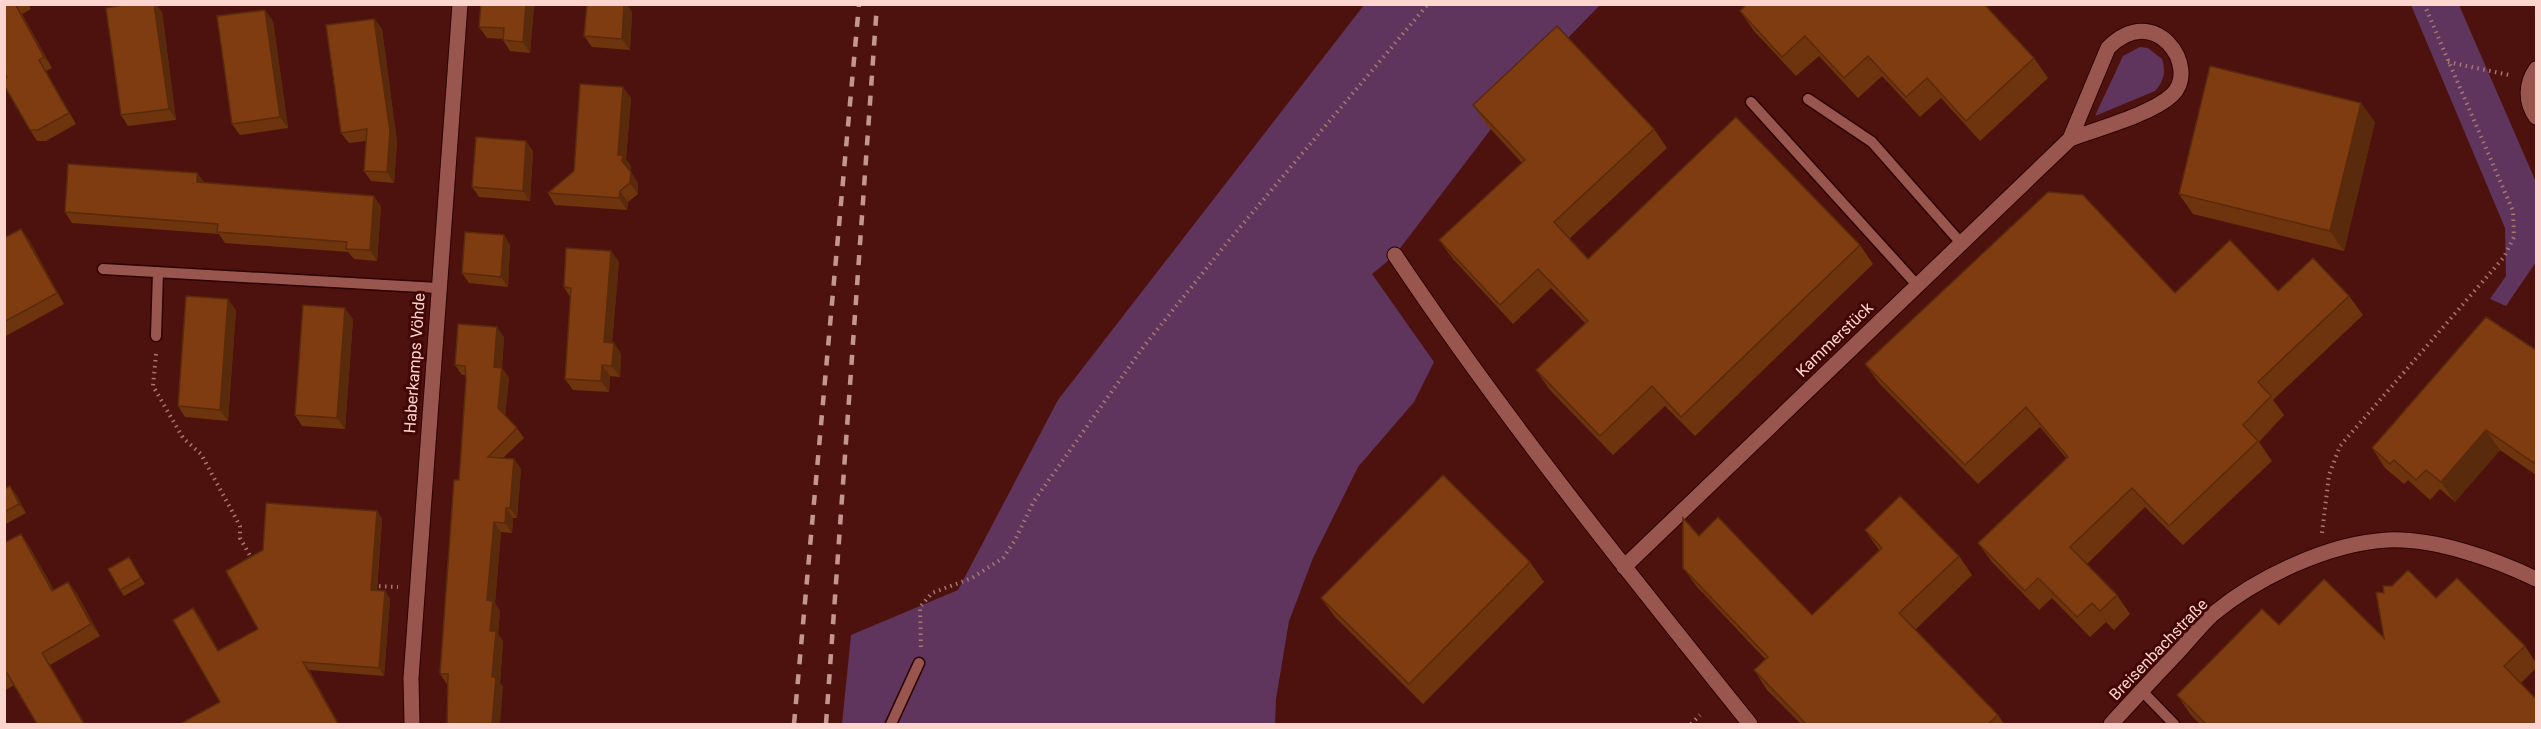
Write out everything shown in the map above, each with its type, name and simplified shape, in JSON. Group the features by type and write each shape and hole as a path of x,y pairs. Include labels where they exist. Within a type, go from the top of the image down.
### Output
{"street":[{"name":"Haberkamps Vöhde","path":"412,724 411,678 417,588 460,4"},
{"name":"Kammerstück","path":"1624,567 2070,139 2161,104 2175,93 2180,80 2180,68 2172,44 2164,36 2150,29 2133,30 2118,38 2108,48 2070,139"},
{"path":"2536,69 2528,87 2529,101 2536,117"},
{"path":"1395,255 1441,323 1624,567 1750,724"},
{"name":"Breisenbachstraße","path":"2111,724 2212,615 2264,580 2319,555 2388,540 2411,542 2456,550 2500,562 2536,579"}],"lane":[{"path":"1808,99 1872,142 1961,243"},
{"path":"1751,102 1917,285"},
{"path":"103,269 438,288"},
{"path":"156,336 158,272"},
{"path":"891,724 919,663"},
{"path":"2142,691 2174,724"}],"path":[{"path":"919,663 922,634 920,607 932,593 972,578 1003,558 1015,540 1034,501 1144,346 1226,244 1428,4"},
{"path":"2319,555 2330,475 2340,446 2498,265 2510,248 2514,237 2513,211 2424,4"},
{"path":"2448,62 2509,75"},
{"path":"156,336 153,386 183,438 201,454 240,526 240,538 258,569"},
{"path":"370,586 417,588"},
{"path":"1691,724 1700,716"}],"shaded area":[{"path":"1364,5 1600,5 1532,75 1395,255 1372,274 1434,362 1414,402 1358,467 1313,558 1289,621 1276,699 1275,724 842,724 851,635 958,590 1058,400"},
{"path":"2411,5 2459,5 2536,182 2536,262 2506,306 2490,299 2506,276 2505,228"},
{"path":"2140,47 2148,48 2162,59 2164,72 2160,84 2155,91 2095,116 2123,56"}],"building":[{"path":"4,4 15,4 44,57 39,60 69,113 38,130 30,130 4,85 4,79 7,77 4,73"},
{"path":"129,4 154,4 169,109 121,115 106,8"},
{"path":"481,4 526,4 523,42 503,40 504,28 479,27"},
{"path":"587,4 624,4 622,39 584,36"},
{"path":"1747,4 1984,4 2034,58 1966,121 1927,78 1906,97 1868,56 1844,78 1805,36 1782,57 1740,11"},
{"path":"265,10 280,117 232,124 217,16"},
{"path":"374,19 390,131 387,172 364,171 367,129 341,133 326,25"},
{"path":"1557,26 1654,129 1554,222 1588,259 1736,117 1860,245 1681,417 1652,386 1600,436 1536,370 1588,321 1538,269 1500,305 1439,240 1525,160 1473,105"},
{"path":"2210,66 2361,103 2330,231 2179,194"},
{"path":"580,84 623,87 618,155 623,155 622,161 631,172 630,183 620,191 619,198 548,193 574,171"},
{"path":"476,137 526,141 523,191 472,187"},
{"path":"68,164 197,173 197,182 374,196 370,250 346,249 347,242 217,232 218,224 65,212"},
{"path":"2048,192 2083,195 2175,293 2230,240 2278,291 2313,258 2349,296 2258,382 2271,396 2243,425 2258,441 2169,526 2132,488 2070,547 2117,595 2100,611 2092,603 2077,617 2038,578 2025,591 1978,543 2068,457 2026,407 1965,465 1865,364"},
{"path":"21,229 57,293 4,322 4,238"},
{"path":"465,232 504,235 501,277 462,273"},
{"path":"566,248 611,251 604,342 614,343 612,366 602,365 601,381 565,379 571,288 564,287"},
{"path":"186,296 228,299 220,410 178,406"},
{"path":"303,305 345,308 337,418 295,415"},
{"path":"2486,317 2536,350 2536,460 2534,463 2486,430 2441,482 2426,470 2416,480 2394,460 2390,464 2372,448"},
{"path":"458,324 497,327 494,367 502,368 498,408 517,428 488,457 514,459 510,508 506,508 505,523 494,522 487,600 493,601 490,631 496,631 492,677 496,677 492,724 447,724 448,674 440,674 454,480 459,480 466,380 465,366 455,365"},
{"path":"1443,475 1530,562 1409,684 1321,598"},
{"path":"4,486 6,488 10,486 19,504 4,512"},
{"path":"1900,496 1959,556 1899,613 1998,715 1988,724 1806,724 1754,670 1768,657 1683,568 1683,518 1699,536 1718,517 1812,615 1882,548 1865,530"},
{"path":"266,503 377,511 371,590 385,591 379,668 303,662 338,724 180,724 220,702 173,620 193,608 218,651 258,629 226,571 263,550"},
{"path":"21,534 52,591 68,582 91,624 42,653 84,724 37,724 7,673 4,674 4,543"},
{"path":"129,557 141,578 120,590 108,569"},
{"path":"2408,570 2436,598 2457,578 2525,646 2504,666 2536,699 2536,724 2206,724 2177,695 2262,609 2279,625 2324,579 2384,638 2376,592 2384,593 2383,586 2392,586"}],"railway":[{"path":"794,724 859,4"},
{"path":"826,724 877,4"}]}
